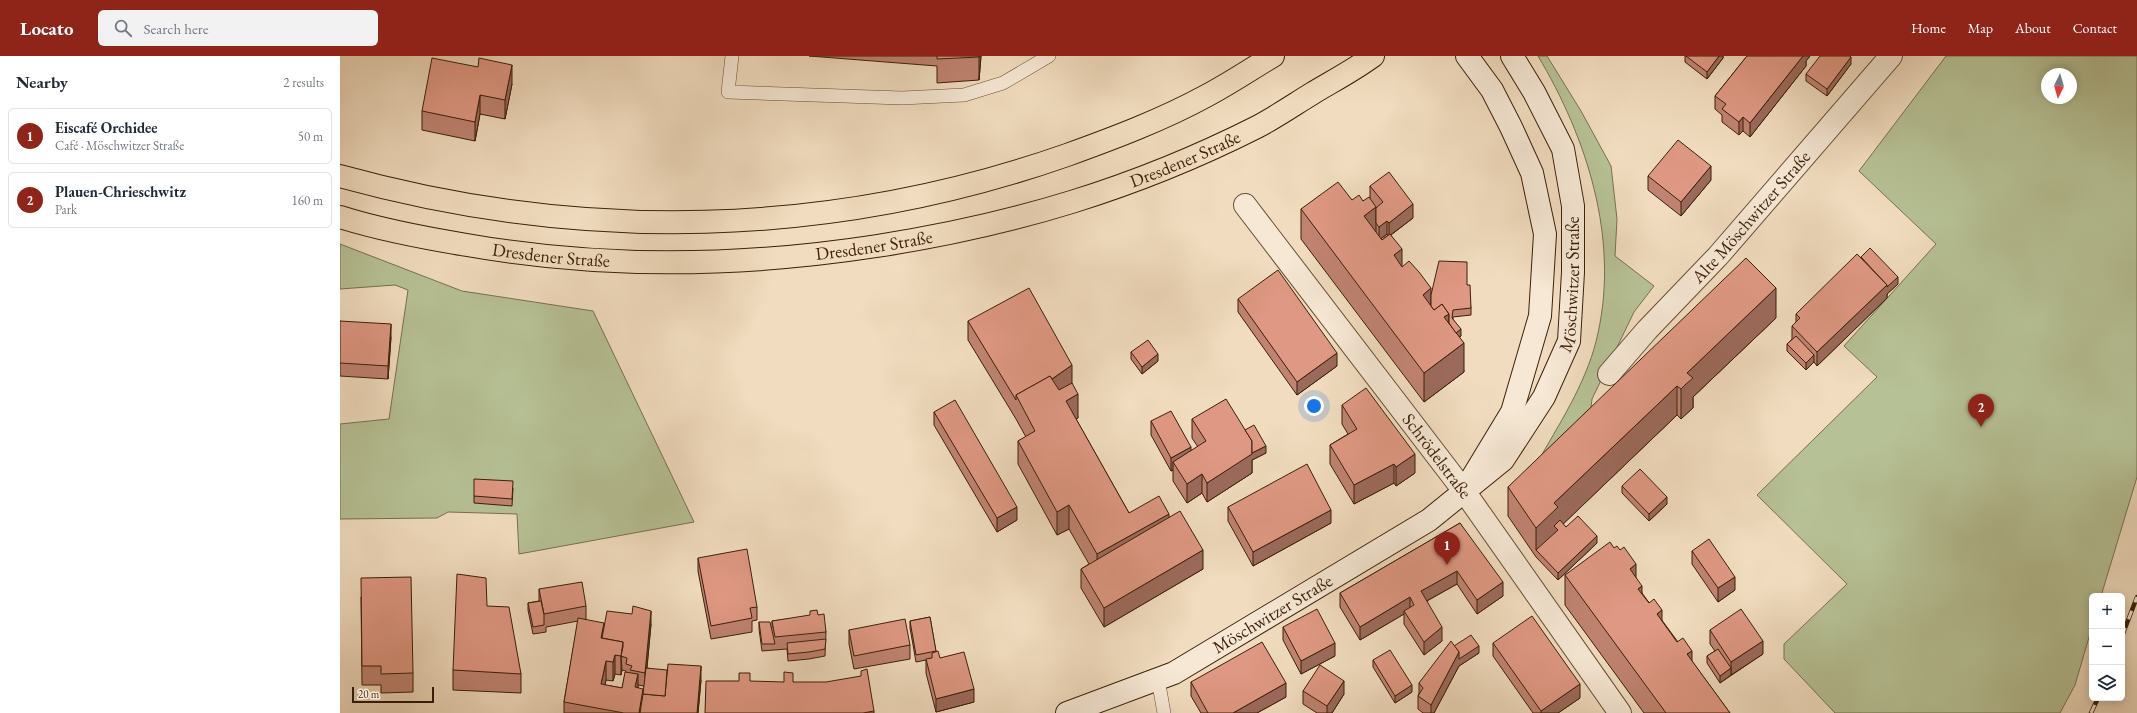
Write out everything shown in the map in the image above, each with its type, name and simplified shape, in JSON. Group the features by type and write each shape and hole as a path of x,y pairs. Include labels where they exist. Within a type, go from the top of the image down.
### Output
{"main road":[{"path":"340,176 385,189 451,203 540,216 625,222 682,223 738,222 815,215 964,187 1034,167 1117,137 1206,97 1273,56"},
{"name":"Dresdener Straße","path":"340,217 429,239 503,252 582,260 671,263 747,262 841,251 914,240 982,227 1046,211 1119,188 1176,165 1260,125 1373,56"},
{"name":"Möschwitzer Straße","path":"1464,491 1512,412 1540,316 1545,234 1532,173 1492,90 1467,56"},
{"name":"Möschwitzer Straße","path":"1068,713 1174,673 1429,520 1503,460 1544,397 1570,341 1573,272 1572,206 1563,150 1534,92 1512,56"},
{"name":"Alte Möschwitzer Straße","path":"1609,374 1647,330 1718,256 1891,56"},
{"name":"Schrödelstraße","path":"1245,205 1464,491 1620,713"}],"lane":[{"path":"732,56 728,92 902,98 964,95 1003,82 1049,56"},
{"path":"1158,679 1164,713"}],"green space":[{"path":"1538,56 1547,56 1581,111 1611,166 1617,219 1615,256 1654,286 1634,312 1592,399 1591,407 1543,458 1541,456 1582,381 1594,349 1598,333 1603,297 1604,261 1601,225 1594,190 1584,155 1556,88"},
{"path":"1946,56 2137,56 2137,477 2102,593 2089,593 2089,637 2075,685 2060,713 1835,713 1784,659 1784,644 1847,584 1757,495 1877,377 1844,346 1936,244 1859,171"},
{"path":"340,244 462,291 593,311 694,522 519,554 517,514 448,512 437,518 340,519 340,424 389,419 408,290 395,285 340,289"}],"building":[{"path":"937,56 979,56 979,57 937,59"},
{"path":"1686,56 1719,56 1707,72"},
{"path":"1747,56 1803,56 1750,123 1743,117 1739,122 1722,109 1726,104 1715,96"},
{"path":"1820,56 1851,57 1827,89 1806,74"},
{"path":"432,58 478,67 479,58 512,65 505,100 480,95 475,122 422,111"},
{"path":"1678,140 1711,166 1681,202 1648,176"},
{"path":"1389,172 1413,204 1389,223 1387,221 1379,227 1376,223 1376,208 1383,202 1370,186"},
{"path":"1338,182 1352,200 1359,195 1363,201 1369,197 1376,207 1364,216 1382,240 1390,234 1402,249 1394,255 1402,267 1409,261 1419,272 1431,288 1423,295 1434,310 1442,304 1449,314 1444,317 1464,343 1424,373 1301,209"},
{"path":"1870,248 1898,277 1887,287 1887,285 1861,257"},
{"path":"1857,254 1887,285 1817,352 1792,326 1800,318 1796,314"},
{"path":"1746,258 1776,288 1687,373 1693,378 1681,389 1677,386 1554,503 1558,507 1536,528 1508,487"},
{"path":"1439,261 1467,262 1467,285 1470,285 1471,308 1453,310 1452,318 1461,329 1456,333 1449,323 1449,314 1442,304 1434,310 1431,306 1431,295"},
{"path":"1278,270 1337,353 1297,382 1238,299"},
{"path":"1029,288 1072,365 1052,379 1050,376 1016,395 1016,400 968,321"},
{"path":"340,321 391,324 388,366 340,363"},
{"path":"1796,336 1814,355 1806,363 1787,344"},
{"path":"1148,340 1158,354 1142,367 1131,352"},
{"path":"1050,376 1059,390 1072,383 1078,394 1066,401 1129,513 1159,496 1169,514 1097,554 1069,505 1057,512 1018,441 1035,431 1016,395"},
{"path":"1366,388 1415,454 1396,467 1394,464 1354,485 1330,445 1357,429 1342,405"},
{"path":"1226,399 1252,441 1252,454 1207,483 1202,474 1187,484 1173,462 1206,441 1192,419"},
{"path":"955,400 1017,507 997,518 934,412"},
{"path":"1171,411 1191,447 1171,458 1151,421"},
{"path":"1254,425 1266,446 1252,453 1252,441 1245,430"},
{"path":"1307,464 1331,510 1253,552 1228,507"},
{"path":"1640,469 1667,497 1649,514 1622,486"},
{"path":"474,479 513,481 512,499 474,496"},
{"path":"1180,511 1203,550 1104,608 1081,569"},
{"path":"1578,516 1597,536 1558,573 1536,550 1558,530 1554,526 1560,520 1566,527"},
{"path":"1460,523 1503,582 1477,600 1457,571 1421,591 1442,627 1424,642 1404,611 1414,605 1410,597 1360,627 1340,593"},
{"path":"1709,539 1735,577 1718,588 1692,551"},
{"path":"1610,542 1614,548 1617,546 1620,550 1624,547 1636,564 1630,569 1642,586 1638,589 1649,603 1654,599 1662,610 1657,614 1677,642 1683,638 1692,651 1687,654 1730,713 1666,713 1565,575"},
{"path":"747,549 757,607 750,608 752,618 711,626 698,558"},
{"path":"457,574 486,578 487,606 509,607 521,674 453,670"},
{"path":"411,577 413,673 381,674 381,666 362,666 361,578"},
{"path":"582,582 586,606 544,614 539,589"},
{"path":"541,601 544,615 544,625 533,627 528,603"},
{"path":"633,606 651,611 645,673 630,670 632,666 626,664 627,658 621,656 623,642 602,638 607,611 632,614"},
{"path":"1317,609 1335,643 1301,661 1283,627"},
{"path":"1741,609 1763,641 1731,662 1710,630"},
{"path":"817,610 818,615 824,614 826,632 775,637 772,621 810,615 810,611"},
{"path":"1532,616 1580,684 1541,711 1493,643"},
{"path":"930,617 936,651 916,655 910,621"},
{"path":"578,618 604,623 601,638 623,642 621,656 615,655 613,662 606,661 601,684 622,688 625,672 638,674 635,687 643,689 639,713 624,713 564,702"},
{"path":"905,619 910,645 854,656 849,630"},
{"path":"759,622 770,622 775,644 762,644"},
{"path":"1471,635 1479,646 1459,659 1459,652 1454,646"},
{"path":"826,639 825,649 788,654 787,643"},
{"path":"1451,641 1459,652 1431,705 1418,696 1423,688 1419,683"},
{"path":"1262,642 1286,683 1233,713 1208,713 1191,682"},
{"path":"1718,649 1731,668 1720,676 1707,656"},
{"path":"1390,650 1412,685 1395,696 1373,660"},
{"path":"938,651 940,658 964,652 974,689 936,699 926,659 932,658 932,653"},
{"path":"668,664 701,666 697,713 640,713 643,694 665,696"},
{"path":"1320,665 1344,681 1327,706 1303,691"},
{"path":"646,668 667,670 665,696 643,694"},
{"path":"867,669 874,711 863,713 705,713 706,681 739,681 739,673 750,673 750,681 784,682 784,672 793,673 793,682 826,682 861,676 861,671"}],"railway":[{"path":"2125,629 2137,597"},
{"path":"2091,713 2097,701"}],"place":[{"name":"Plauen-Chrieschwitz","path":"1981,427"},
{"name":"Eiscafé Orchidee","path":"1447,565"}]}
